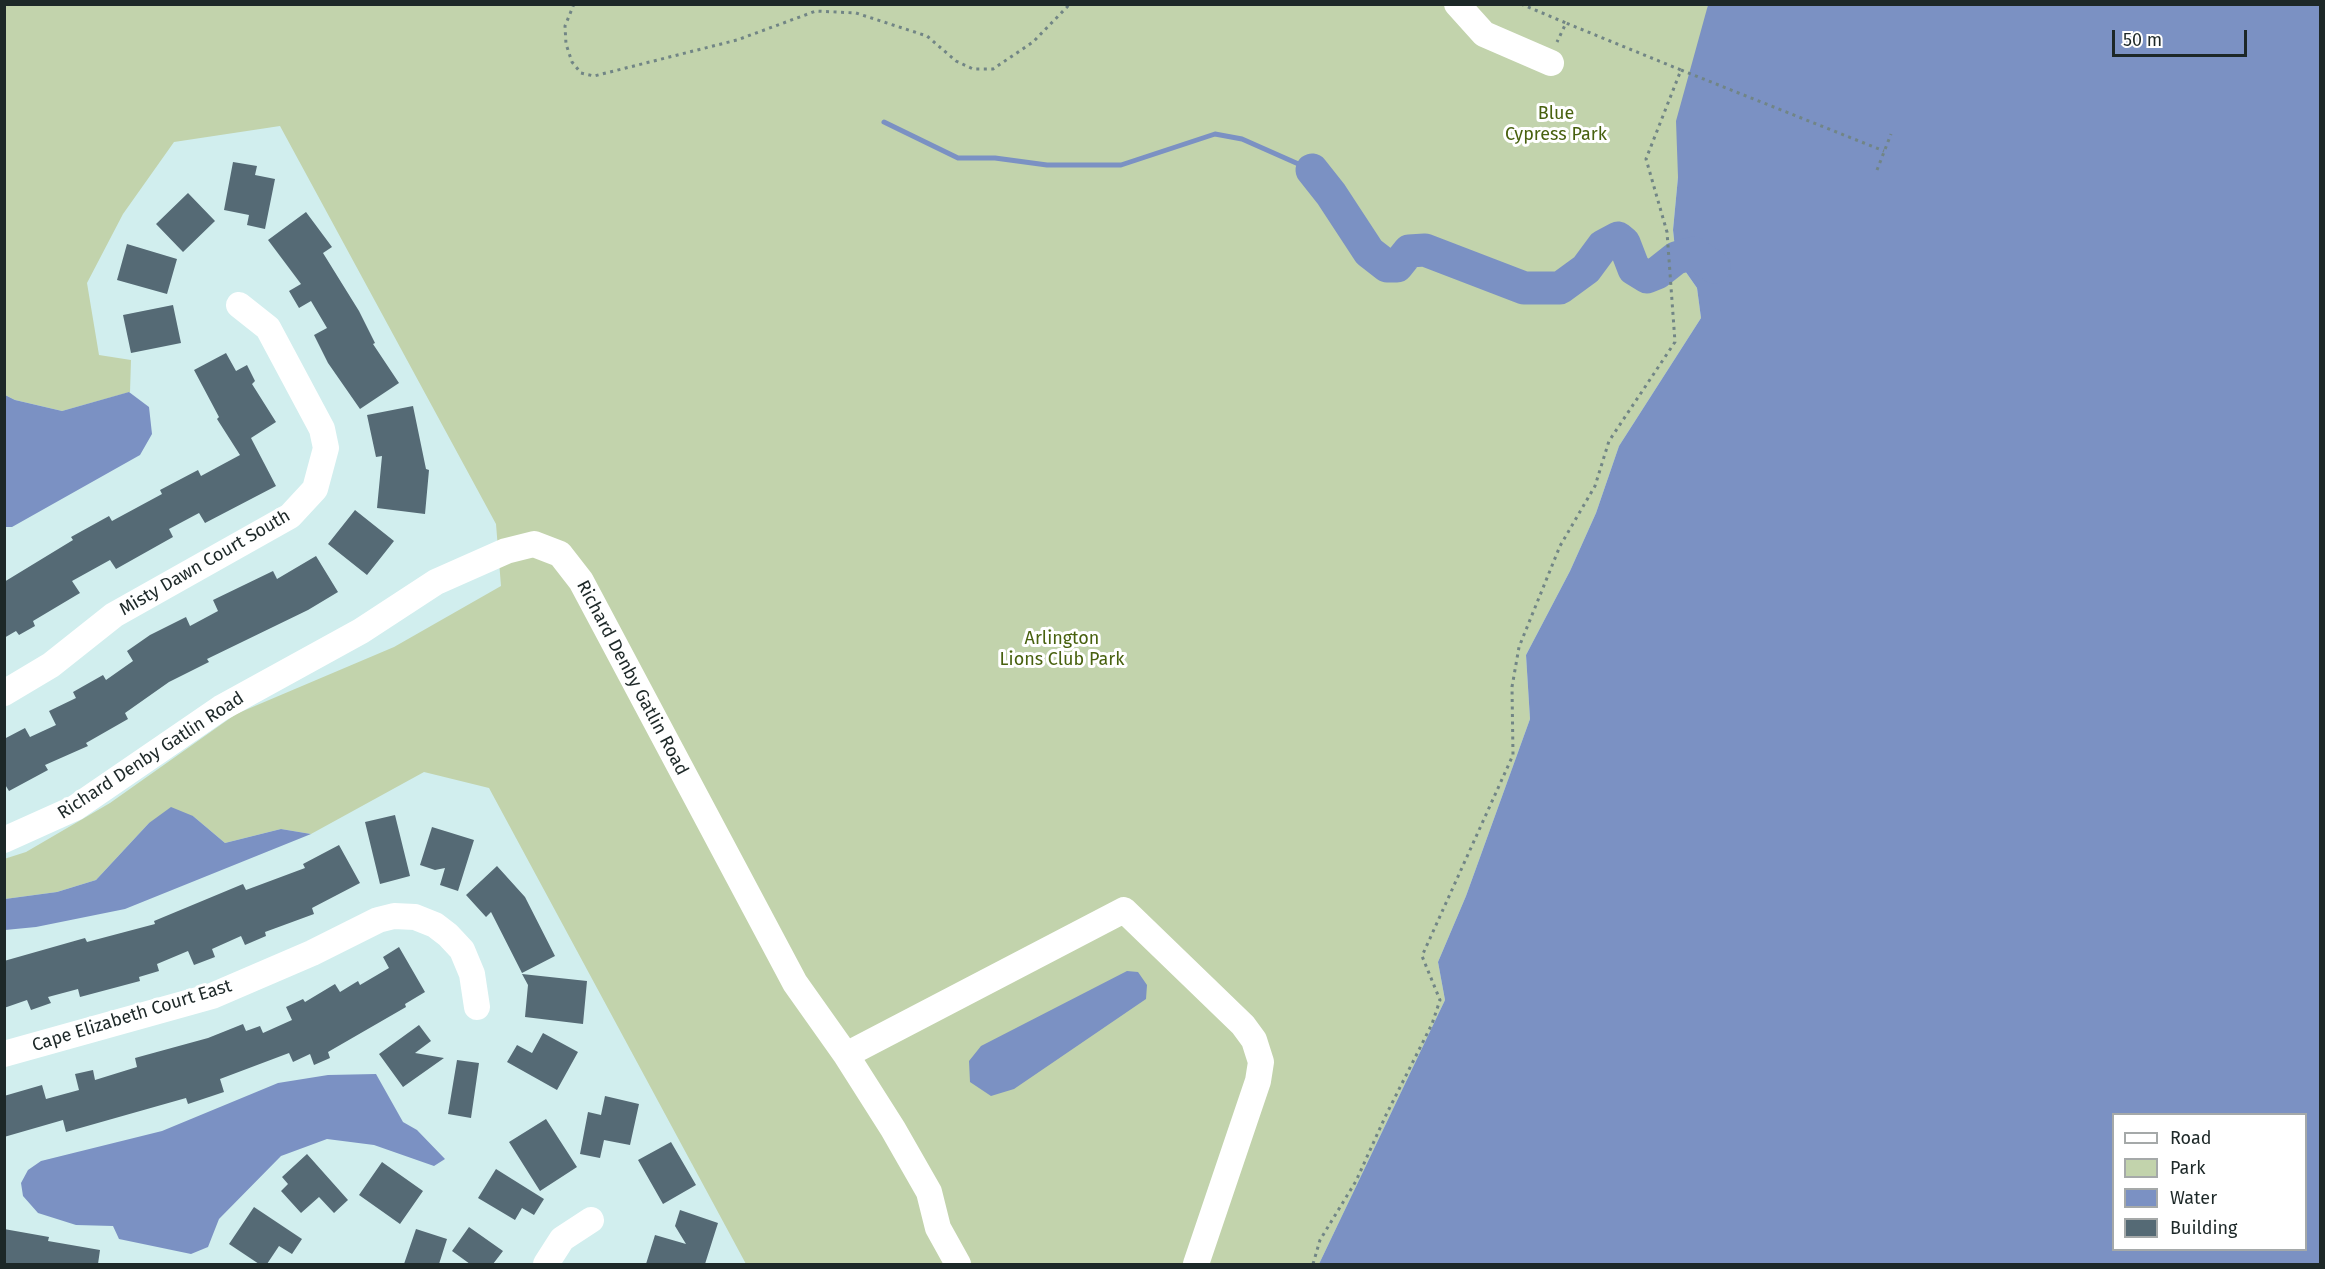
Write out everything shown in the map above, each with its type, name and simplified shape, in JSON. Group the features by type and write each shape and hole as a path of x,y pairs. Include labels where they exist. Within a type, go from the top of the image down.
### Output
{"street":[{"path":"1457,4 1484,34 1550,62"},
{"name":"Misty Dawn Court South","path":"4,693 51,665 114,615 290,516 315,489 326,448 322,429 268,328 239,305"},
{"name":"Richard Denby Gatlin Road","path":"4,840 75,808 220,708 361,631 436,582 506,551 534,544 560,554 581,581 767,934 801,992 846,1055 893,1129 929,1192 938,1228 957,1264"},
{"path":"846,1055 1124,910 1243,1025 1254,1040 1261,1062 1258,1082 1196,1264"},
{"name":"Cape Elizabeth Court East","path":"4,1054 212,996 312,953 378,920 394,916 415,917 435,925 455,942 462,950 472,974 477,1007"},
{"path":"546,1264 562,1239 591,1220"}],"path":[{"path":"574,4 565,26 566,44 572,62 581,73 594,76 738,40 816,11 855,13 927,36 956,61 973,69 993,69 1033,42 1070,4"},
{"path":"1027,4 1060,4"},
{"path":"1521,4 1595,36 1884,151"},
{"path":"1550,62 1566,23"},
{"path":"1313,1264 1320,1240 1356,1181 1432,1024 1440,1000 1422,956 1513,755 1512,687 1519,647 1560,546 1595,486 1609,441 1675,342 1667,232 1646,159 1681,70"},
{"path":"1877,170 1891,134"}],"green space":[{"name":"Arlington Lions Club Park","path":"5,5 1708,5 1678,177 1673,230 1676,258 1697,288 1701,318 1619,446 1596,513 1570,571 1526,655 1530,719 1466,896 1438,962 1445,1000 1319,1264 746,1264 489,788 424,772 311,834 281,829 225,843 193,816 149,823 96,880 57,892 5,899 4,859 26,852 110,803 236,714 394,647 501,586 496,524 280,126 174,142 123,214 87,283 99,355 131,360 130,392 62,411 15,400 5,395"}],"water":[{"path":"1708,5 2320,5 2320,1264 1319,1264 1445,1000 1438,962 1466,896 1530,719 1526,655 1570,571 1596,513 1619,446 1701,318 1697,288 1676,258 1673,230 1678,177 1676,121"},
{"path":"129,392 149,407 152,434 140,455 12,527 5,527 5,395 15,400 62,411"},
{"path":"171,807 193,816 225,843 281,829 311,834 125,909 36,927 5,930 5,899 57,892 96,880 149,823"},
{"path":"1127,971 1138,972 1147,985 1146,999 1014,1089 991,1096 970,1082 969,1061 981,1046"},
{"path":"376,1074 403,1122 417,1130 445,1159 434,1166 374,1145 327,1139 281,1156 219,1219 208,1247 191,1254 119,1239 113,1226 76,1225 38,1213 23,1196 21,1183 28,1170 41,1161 162,1131 278,1083 328,1075"}],"building":[{"path":"233,162 257,166 255,175 275,179 265,229 247,225 249,215 224,210"},
{"path":"188,193 215,221 183,252 156,224"},
{"path":"306,212 332,247 323,253 359,311 375,343 373,344 399,383 360,409 328,363 314,335 327,328 311,301 299,308 289,291 301,284 268,240"},
{"path":"127,244 177,259 167,294 117,280"},
{"path":"173,305 181,343 131,353 123,315"},
{"path":"226,353 236,371 247,365 255,381 252,384 276,422 251,438 276,486 205,523 199,513 169,529 173,537 116,569 110,560 72,581 80,593 33,621 35,626 19,635 16,631 4,638 4,582 73,540 71,537 109,516 112,521 162,494 160,490 198,470 201,476 240,455 217,419 219,417 194,370"},
{"path":"413,406 426,469 429,470 425,514 377,508 382,456 376,457 367,415"},
{"path":"355,510 394,541 367,575 328,544"},
{"path":"316,556 338,592 308,610 207,659 209,662 169,682 125,713 128,719 86,743 88,746 45,765 48,770 9,791 4,783 4,739 25,728 30,737 56,725 49,711 76,698 73,692 103,675 106,680 133,661 127,651 150,635 186,617 190,626 218,611 213,600 273,571 277,579"},
{"path":"395,815 410,876 380,884 365,822"},
{"path":"432,827 474,840 458,891 440,885 445,868 435,870 420,865"},
{"path":"339,845 360,883 312,908 314,914 265,932 266,936 245,945 241,936 212,949 215,957 194,965 188,951 157,964 159,971 139,977 140,981 80,997 78,989 48,997 51,1003 31,1010 27,1000 4,1008 4,961 85,938 87,942 155,924 154,921 243,884 246,890 305,868 303,864"},
{"path":"497,866 525,897 555,956 522,973 491,912 486,917 466,895"},
{"path":"399,947 425,992 405,1004 406,1007 328,1052 330,1058 314,1065 310,1054 293,1062 289,1053 220,1079 224,1092 188,1104 186,1098 66,1132 63,1120 4,1137 4,1096 42,1085 46,1099 79,1090 75,1074 93,1070 95,1080 137,1067 135,1058 208,1038 243,1024 246,1031 260,1026 263,1033 292,1020 286,1007 303,999 305,1002 335,984 340,992 358,981 360,985 389,968 383,957"},
{"path":"522,974 587,981 583,1024 525,1017 528,985"},
{"path":"419,1025 431,1041 415,1053 444,1058 403,1087 379,1054"},
{"path":"543,1033 578,1052 557,1090 507,1062 517,1045 532,1053"},
{"path":"457,1060 479,1063 471,1118 448,1114"},
{"path":"605,1096 639,1104 630,1145 604,1140 600,1158 580,1154 588,1112 601,1115"},
{"path":"546,1119 577,1167 540,1191 509,1142"},
{"path":"671,1142 696,1185 663,1204 638,1160"},
{"path":"307,1154 348,1200 334,1213 319,1197 301,1213 281,1191 288,1184 282,1177"},
{"path":"382,1162 423,1191 400,1224 359,1195"},
{"path":"496,1169 544,1199 534,1215 522,1208 515,1220 478,1198"},
{"path":"254,1207 302,1239 292,1254 279,1246 267,1264 259,1264 229,1244"},
{"path":"680,1210 718,1223 705,1264 646,1264 655,1235 686,1244 675,1226"},
{"path":"469,1227 503,1251 493,1264 470,1264 452,1251"},
{"path":"4,1229 49,1237 48,1241 100,1250 98,1264 4,1264"},
{"path":"416,1229 447,1239 439,1264 404,1264"}],"waterway":[{"path":"884,122 958,158 995,158 1047,165 1121,165 1215,134 1242,139 1312,170"},
{"path":"1312,170 1331,194 1369,252 1387,266 1397,266 1409,251 1425,250 1524,288 1560,288 1586,269 1603,246 1618,238 1624,243 1634,269 1647,277 1657,273 1676,258 1694,253 1714,267"}],"park label":[{"name":"Blue Cypress Park","path":"1556,124"}]}
